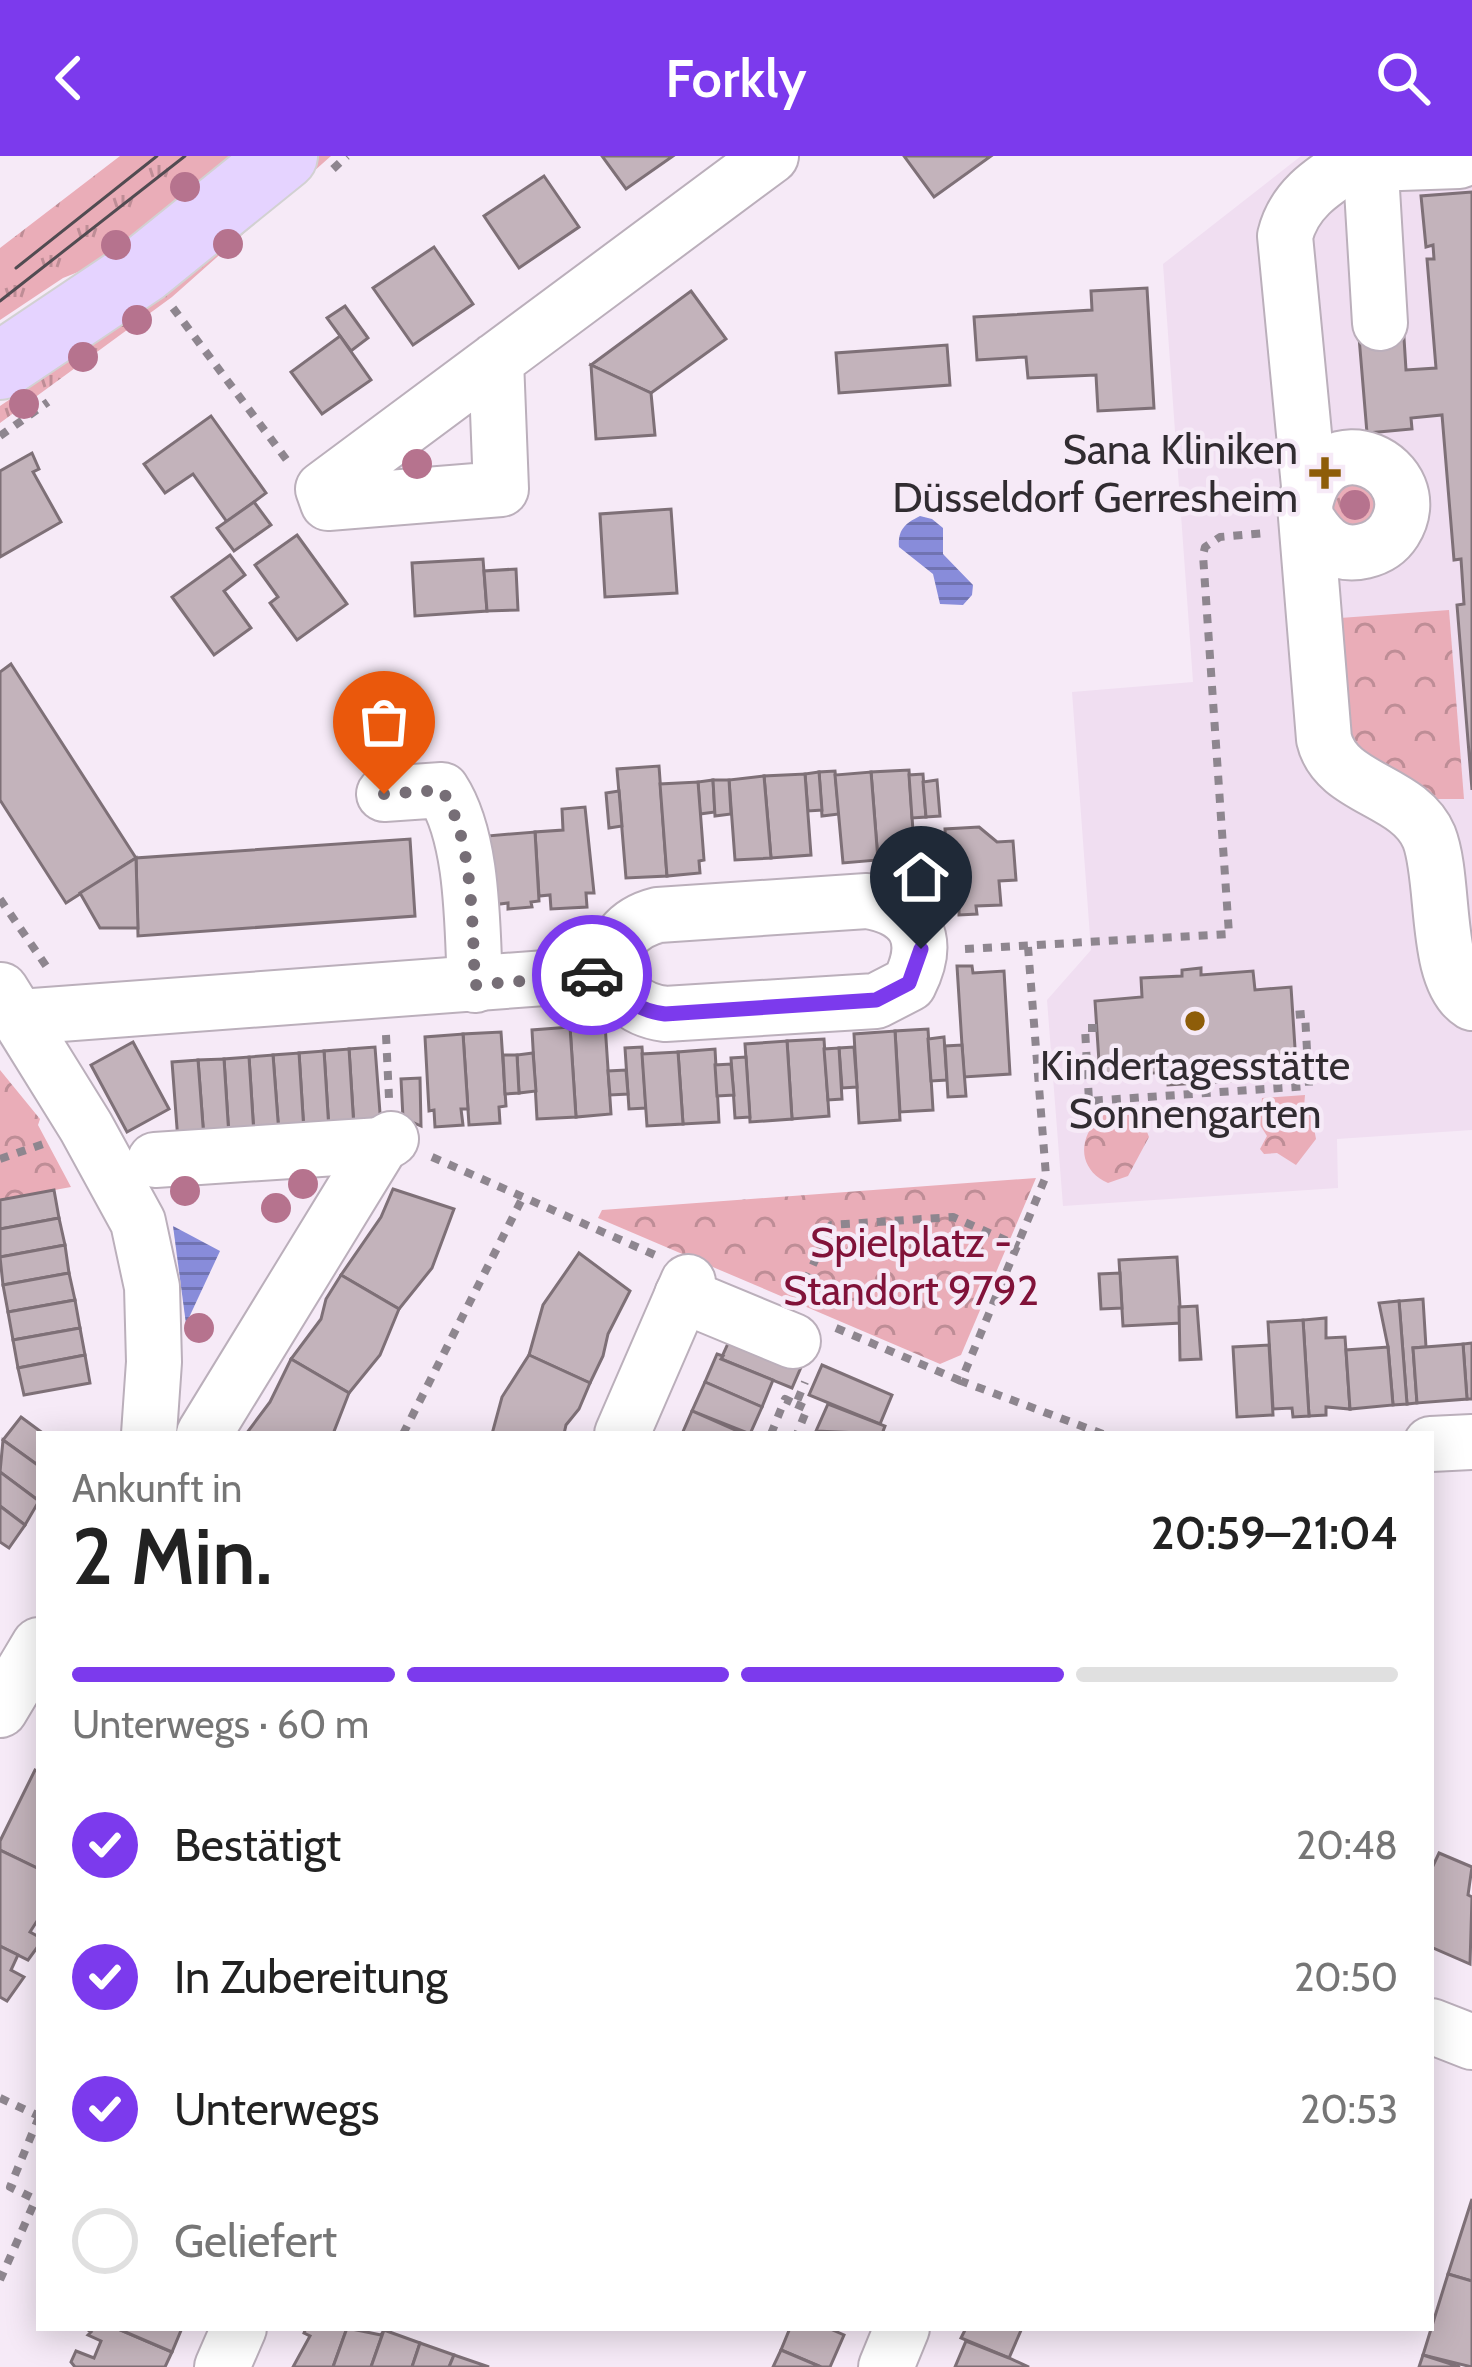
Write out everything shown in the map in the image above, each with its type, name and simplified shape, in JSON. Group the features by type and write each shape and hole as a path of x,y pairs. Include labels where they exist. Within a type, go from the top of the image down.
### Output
{"main road":[{"path":"0,366 142,270 284,156"}],"street":[{"path":"496,360 501,490 328,502 323,490 496,360 771,156"},
{"path":"1368,159 1380,323"},
{"path":"1460,160 1368,159 1312,189 1290,216 1285,236 1327,753 1349,774 1413,811 1428,836 1437,864 1452,982 1472,1003"},
{"path":"1387,449 1403,505 1389,539 1354,553 1336,550 1320,539 1309,505 1320,470 1336,460 1387,449"},
{"path":"384,794 442,790 455,810 468,882 464,986"},
{"path":"418,863 433,868 443,881 464,986"},
{"path":"867,901 904,913 916,929 921,949 909,983 876,1000 665,1014 644,1011 629,1002 613,973 615,950 624,932 639,920 658,915 867,901"},
{"path":"29,1006 384,992 613,973"},
{"path":"29,1006 136,1165 138,1222 152,1287 149,1431"},
{"path":"136,1165 386,1142"},
{"path":"206,1431 386,1142"},
{"path":"623,1431 679,1279 793,1326"},
{"path":"1434,1444 1472,1442"},
{"path":"2,1701 36,1650"},
{"path":"1434,2027 1472,2042"},
{"path":"222,2367 238,2331"},
{"path":"886,2367 901,2331"}],"path":[{"path":"173,308 295,471 323,490"},
{"path":"921,949 1229,934 1203,555 1205,547 1220,537 1290,532 1309,505"},
{"path":"0,899 54,976 29,1006"},
{"path":"1028,947 1046,1176 961,1381 1095,1431"},
{"path":"384,992 386,1142 523,1197 679,1279"},
{"path":"1097,1028 1084,1028 1090,1101 1309,1086 1305,1014 1293,1015"},
{"path":"406,1431 523,1197"},
{"path":"793,1326 831,1225 953,1217 1019,1246"},
{"path":"796,1404 807,1408 797,1431"},
{"path":"0,2098 36,2116"},
{"path":"36,2124 10,2187 36,2200"},
{"path":"0,2280 36,2202"}],"shaded area":[{"name":"Sana Kliniken Düsseldorf Gerresheim","path":"1301,156 1472,156 1472,1130 1337,1139 1338,1188 1063,1206 1047,1000 1091,950 1072,692 1193,682 1163,264"}],"green space":[{"path":"120,156 241,156 93,266 63,278 0,320 0,248"},
{"path":"317,156 331,156 172,297 0,423 0,406 164,288"},
{"path":"1372,478 1382,520 1341,532 1326,493"},
{"path":"1449,610 1464,799 1425,799 1355,764 1347,730 1340,618"},
{"path":"0,1070 40,1119 38,1125 71,1187 0,1200"},
{"path":"1305,1095 1304,1107 1312,1117 1316,1139 1296,1165 1277,1153 1264,1154 1260,1149 1267,1136 1260,1125 1262,1098"},
{"path":"1123,1108 1144,1124 1149,1137 1128,1176 1108,1183 1088,1166 1085,1142 1093,1125 1092,1110"},
{"name":"Spielplatz - Standort 9792","path":"1036,1178 961,1355 940,1364 598,1218 602,1210"}],"water":[{"path":"920,516 943,528 943,554 973,585 963,605 940,604 933,574 899,547 903,528"},
{"path":"173,1226 220,1251 186,1324"}],"building":[{"path":"602,156 673,156 626,189"},
{"path":"904,156 991,156 934,197"},
{"path":"544,176 579,227 519,268 484,216"},
{"path":"1472,192 1472,790 1457,605 1464,604 1461,559 1454,560 1442,415 1411,418 1412,429 1367,433 1358,325 1403,322 1406,370 1436,368 1427,259 1434,259 1433,245 1426,247 1421,196"},
{"path":"434,247 473,304 413,345 373,288"},
{"path":"1147,288 1154,408 1098,411 1096,375 1028,378 1026,357 977,360 974,317 1092,310 1091,291"},
{"path":"691,291 726,339 651,393 591,365"},
{"path":"345,306 368,338 351,351 327,318"},
{"path":"340,336 371,380 322,414 291,372"},
{"path":"947,345 950,385 839,393 836,353"},
{"path":"591,365 651,393 655,435 596,439"},
{"path":"211,416 266,493 227,522 193,474 165,493 144,464"},
{"path":"32,453 39,469 33,472 61,522 0,557 0,471"},
{"path":"254,502 271,525 234,551 217,528"},
{"path":"671,509 677,593 605,597 600,514"},
{"path":"297,535 347,604 297,640 270,603 278,597 255,565"},
{"path":"230,555 245,575 224,591 251,628 214,655 172,597"},
{"path":"483,559 487,611 415,616 412,563"},
{"path":"516,569 518,610 487,611 484,571"},
{"path":"11,664 136,858 66,903 0,800 0,672"},
{"path":"659,766 667,876 626,878 617,769"},
{"path":"909,770 914,847 897,849 898,859 878,860 871,772"},
{"path":"835,771 839,814 822,816 819,772"},
{"path":"819,772 822,810 808,811 805,774"},
{"path":"871,772 878,860 843,863 835,775"},
{"path":"805,774 811,855 771,858 764,776"},
{"path":"923,774 926,817 912,818 909,775"},
{"path":"764,776 771,858 735,860 729,780"},
{"path":"713,780 715,812 700,814 698,782"},
{"path":"713,780 729,780 731,814 715,816"},
{"path":"937,780 940,816 926,817 923,782"},
{"path":"698,782 704,860 699,861 700,873 667,876 660,784"},
{"path":"619,791 622,826 609,828 606,793"},
{"path":"585,807 594,893 586,893 587,907 551,909 550,895 539,896 535,832 563,830 562,809"},
{"path":"979,827 997,842 1013,841 1016,880 999,881 1001,905 976,906 977,914 959,915 959,907 949,907 945,829"},
{"path":"535,832 539,901 531,902 532,907 492,905 487,836"},
{"path":"410,839 415,916 138,936 136,858"},
{"path":"136,858 138,928 100,928 80,893"},
{"path":"957,966 972,966 973,973 1004,971 1010,1074 964,1077"},
{"name":"Kindertagesstätte Sonnengarten","path":"1201,968 1201,975 1253,971 1255,990 1291,987 1296,1063 1229,1068 1230,1081 1168,1085 1167,1072 1100,1077 1095,1001 1142,997 1141,978 1182,976 1182,970"},
{"path":"605,1024 611,1114 576,1117 570,1027"},
{"path":"570,1027 576,1117 537,1119 532,1030"},
{"path":"928,1029 933,1110 900,1112 895,1031"},
{"path":"895,1031 900,1120 859,1123 854,1034"},
{"path":"501,1032 506,1106 499,1107 500,1123 469,1125 463,1034"},
{"path":"463,1034 468,1109 461,1109 463,1125 435,1127 434,1110 429,1111 425,1037"},
{"path":"944,1037 947,1080 931,1081 928,1039"},
{"path":"824,1039 829,1116 792,1119 787,1041"},
{"path":"787,1041 792,1119 750,1122 745,1044"},
{"path":"133,1042 169,1109 127,1132 91,1065"},
{"path":"962,1045 966,1096 948,1097 945,1046"},
{"path":"375,1047 381,1126 354,1128 349,1049"},
{"path":"642,1047 646,1108 629,1109 625,1048"},
{"path":"854,1047 857,1087 842,1088 839,1048"},
{"path":"839,1048 842,1099 828,1100 824,1049"},
{"path":"349,1049 354,1128 329,1130 324,1051"},
{"path":"715,1049 719,1122 683,1124 678,1052"},
{"path":"324,1051 329,1130 304,1132 299,1053"},
{"path":"678,1052 683,1124 647,1126 642,1054"},
{"path":"299,1053 304,1132 279,1134 273,1055"},
{"path":"533,1053 536,1091 519,1093 517,1055"},
{"path":"273,1055 279,1134 254,1135 249,1057"},
{"path":"503,1055 517,1055 519,1093 505,1094"},
{"path":"249,1057 254,1135 229,1137 224,1059"},
{"path":"746,1057 750,1117 735,1118 731,1058"},
{"path":"224,1059 229,1137 204,1139 198,1060"},
{"path":"198,1060 204,1139 178,1141 172,1062"},
{"path":"731,1064 734,1095 717,1096 715,1065"},
{"path":"626,1070 628,1094 610,1095 608,1071"},
{"path":"420,1078 421,1126 403,1118 401,1079"},
{"path":"393,1189 454,1209 432,1268 399,1309 341,1275 381,1217"},
{"path":"54,1190 59,1218 0,1229 0,1200"},
{"path":"59,1218 65,1245 0,1257 0,1229"},
{"path":"65,1245 69,1273 3,1285 0,1257"},
{"path":"579,1253 630,1291 590,1383 529,1355 543,1305"},
{"path":"1177,1257 1181,1323 1123,1326 1119,1260"},
{"path":"69,1273 75,1300 8,1312 3,1285"},
{"path":"1120,1273 1122,1308 1101,1309 1099,1274"},
{"path":"341,1275 399,1309 380,1355 349,1393 291,1359 321,1319 326,1299"},
{"path":"1423,1299 1426,1347 1413,1348 1417,1403 1407,1404 1399,1301"},
{"path":"75,1300 80,1328 13,1340 8,1312"},
{"path":"1399,1301 1407,1404 1393,1405 1379,1303"},
{"path":"1197,1306 1201,1359 1180,1360 1179,1307"},
{"path":"1326,1318 1326,1338 1345,1337 1350,1409 1326,1407 1326,1415 1309,1416 1303,1320"},
{"path":"1303,1320 1309,1416 1293,1417 1292,1408 1273,1409 1268,1322"},
{"path":"80,1328 85,1355 18,1368 13,1340"},
{"path":"735,1328 805,1358 792,1388 721,1359"},
{"path":"1472,1343 1472,1399 1467,1399 1463,1344"},
{"path":"1463,1344 1467,1399 1417,1403 1413,1348"},
{"path":"1269,1345 1273,1415 1237,1417 1233,1347"},
{"path":"1388,1347 1393,1405 1350,1409 1346,1350"},
{"path":"717,1354 773,1380 762,1407 705,1382"},
{"path":"85,1355 90,1383 24,1395 18,1368"},
{"path":"529,1355 590,1383 565,1431 493,1431 502,1397"},
{"path":"291,1359 349,1393 334,1431 248,1431 270,1402"},
{"path":"822,1365 892,1395 880,1424 809,1395"},
{"path":"705,1382 762,1407 751,1431 692,1411"},
{"path":"828,1404 885,1426 883,1431 816,1431"},
{"path":"692,1411 737,1431 683,1431"},
{"path":"21,1417 40,1431 36,1431 36,1464 3,1440"},
{"path":"3,1440 36,1464 36,1499 0,1472"},
{"path":"0,1472 36,1499 25,1525 0,1506"},
{"path":"0,1506 25,1525 9,1548 0,1542"},
{"path":"36,1770 36,1868 0,1850 0,1841"},
{"path":"0,1850 36,1868 36,1923 30,1932 36,1935 36,1949 28,1960 0,1946"},
{"path":"1439,1853 1472,1867 1470,1964 1434,1948 1434,1864"},
{"path":"0,1946 18,1955 11,1970 24,1977 7,2001 0,1997"},
{"path":"1472,2199 1472,2281 1448,2274"},
{"path":"1448,2274 1472,2281 1472,2367 1423,2355"},
{"path":"123,2331 172,2352 165,2367 75,2367 71,2362 76,2351 94,2358 101,2341 88,2335"},
{"path":"123,2331 181,2331 172,2352"},
{"path":"346,2331 333,2367 293,2367 310,2336 304,2333"},
{"path":"346,2331 381,2335 384,2331 371,2367 333,2367"},
{"path":"384,2331 420,2343 412,2367 371,2367"},
{"path":"789,2331 844,2335 830,2367 781,2350"},
{"path":"964,2331 1021,2331 1009,2358 961,2338"},
{"path":"966,2341 1009,2358 1029,2367 955,2367"},
{"path":"420,2343 454,2355 449,2367 412,2367"},
{"path":"781,2350 821,2367 773,2367"},
{"path":"454,2355 489,2367 449,2367"},
{"path":"1423,2355 1460,2367 1419,2367"}],"tram line":[{"path":"16,268 157,156"},
{"path":"0,301 185,156"}],"way so far":[{"path":"384,794 442,790 455,810 468,882 475,985 592,975"}],"place":[{"name":"Sana Kliniken Düsseldorf Gerresheim","path":"1325,473"},
{"name":"Kindertagesstätte Sonnengarten","path":"1195,1021"}],"route":[{"path":"592,975 613,973 629,1002 644,1011 665,1014 876,1000 909,983 921,949"}]}
